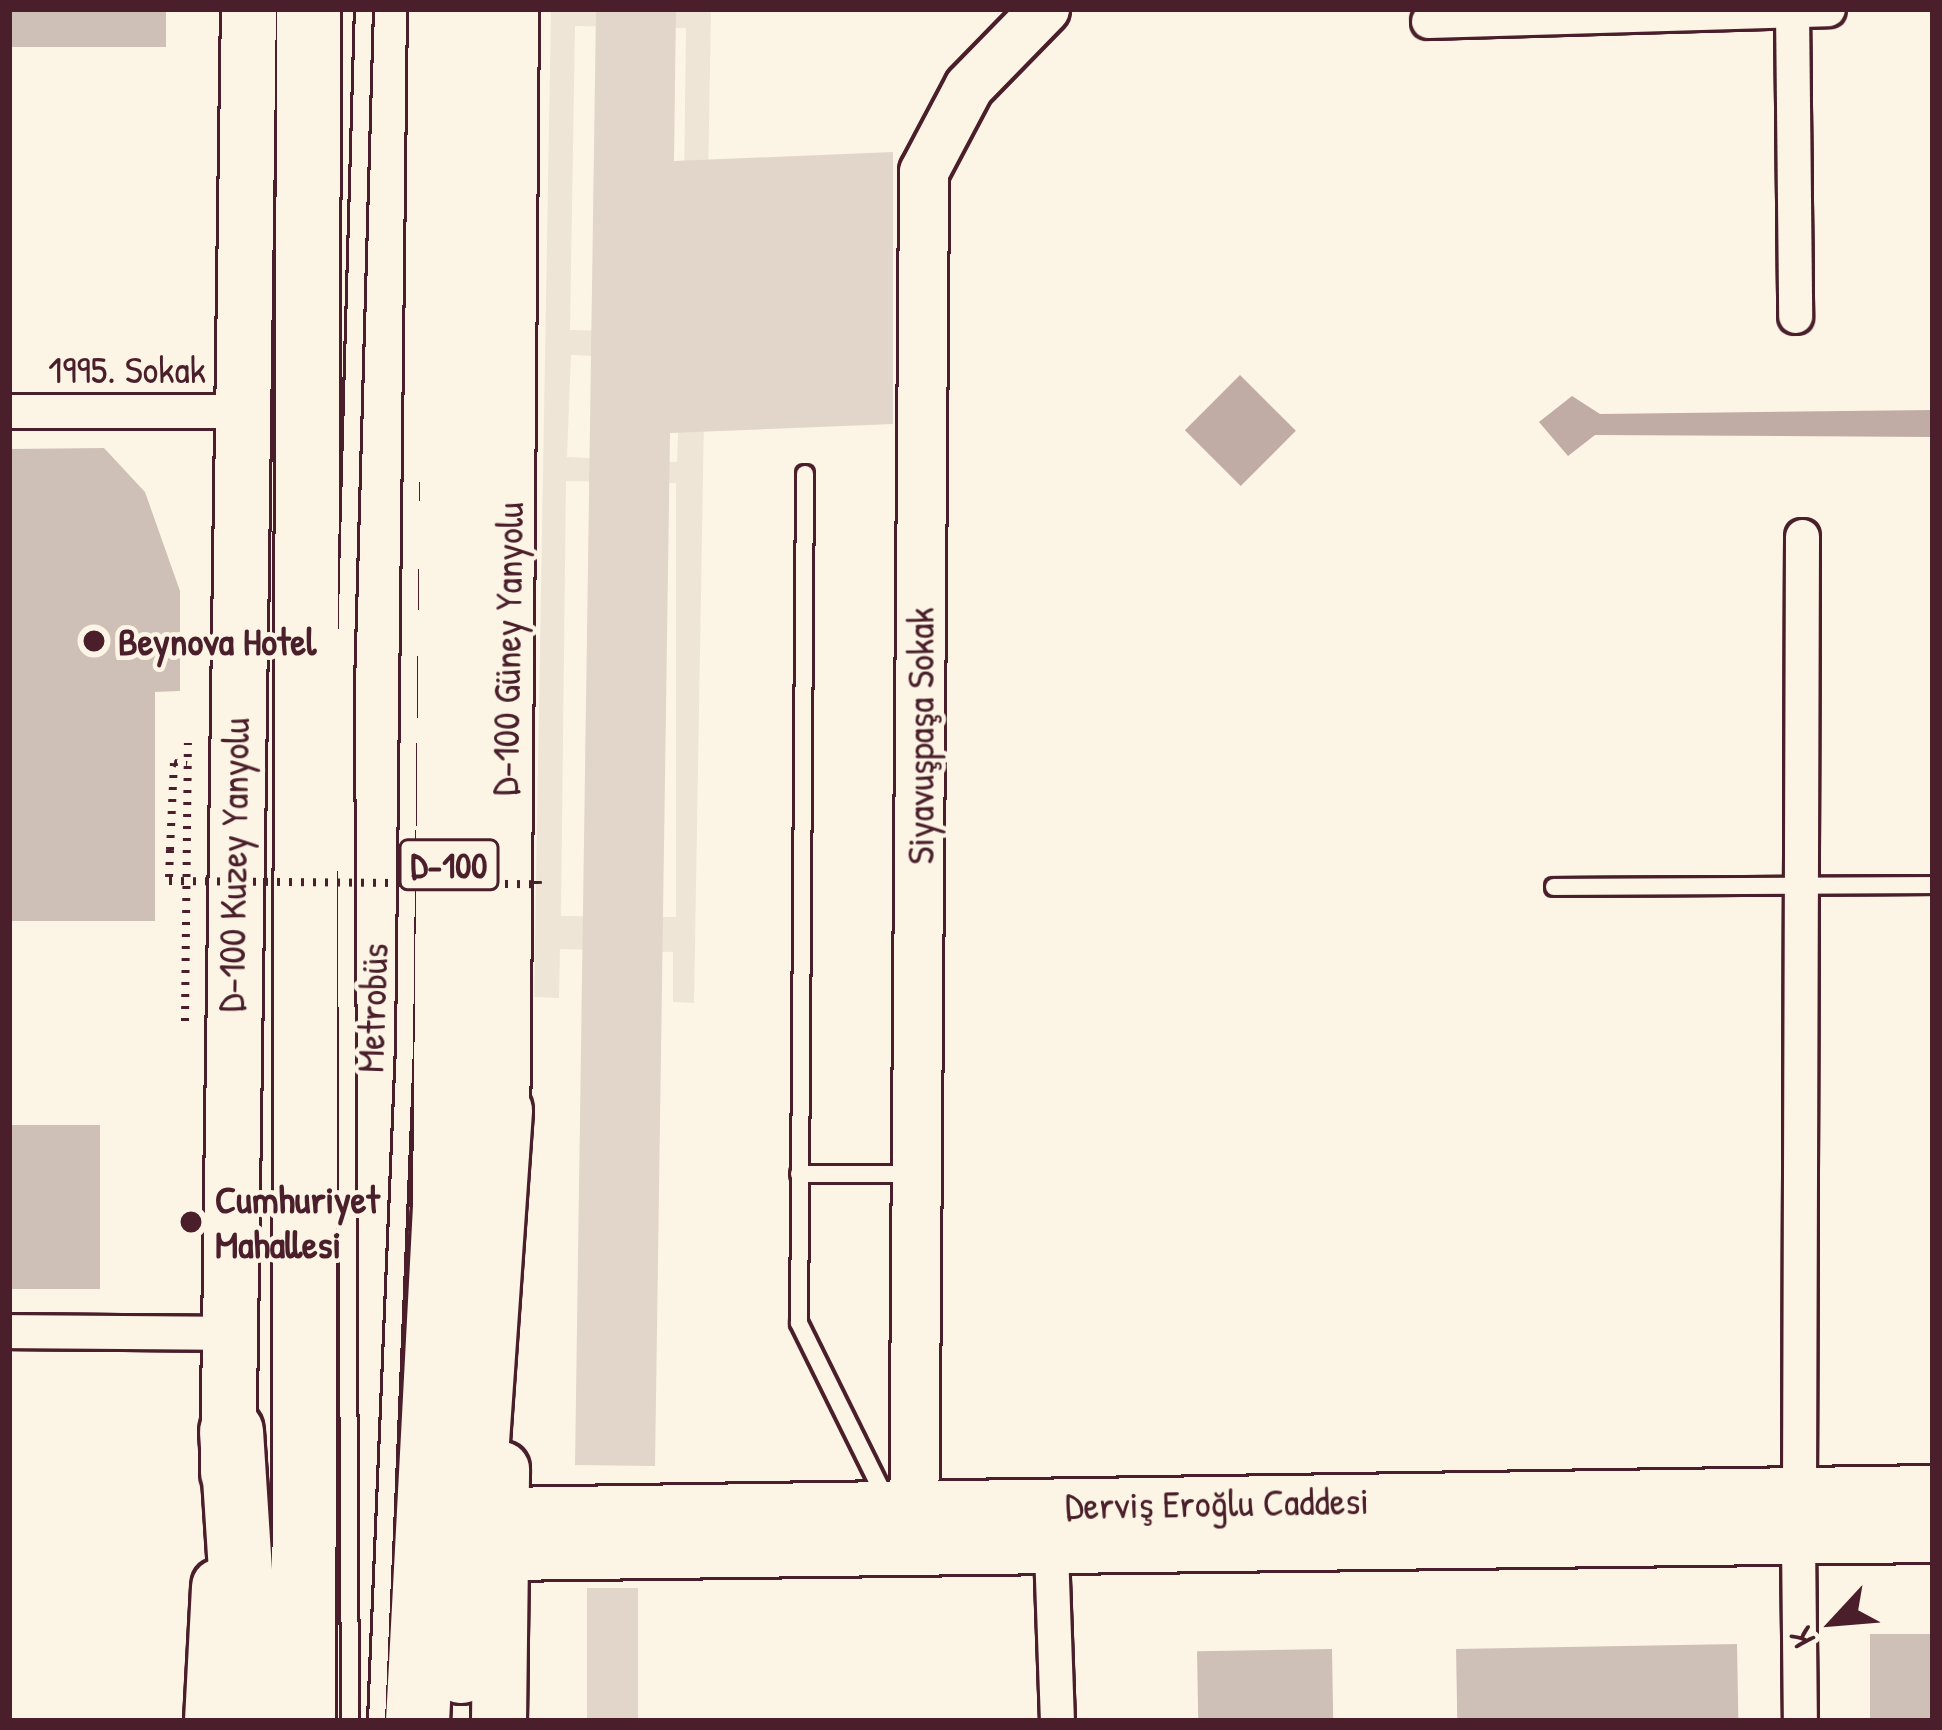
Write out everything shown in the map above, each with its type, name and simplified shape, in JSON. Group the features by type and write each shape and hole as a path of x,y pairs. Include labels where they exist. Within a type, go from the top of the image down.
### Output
{"highway":[{"path":"303,1721 308,9"},
{"name":"D-100","path":"417,1721 444,1206 455,9"},
{"path":"457,1721 500,1110"},
{"path":"231,1431 250,1721"}],"main road":[{"name":"D-100 Kuzey Yanyolu","path":"212,1721 231,1431 249,9"},
{"name":"D-100 Güney Yanyolu","path":"499,1721 511,9"},
{"name":"Siyavuşpaşa Sokak","path":"906,1520 917,1174 924,172 969,87 1045,9"},
{"name":"Derviş Eroğlu Caddesi","path":"1050,1528 1799,1492 1933,1490"},
{"path":"1798,1540 1799,1492"},
{"name":"Derviş Eroğlu Caddesi","path":"501,1534 906,1520 1050,1528 1933,1538"}],"street":[{"path":"1428,21 1828,9"},
{"path":"1792,11 1795,316"},
{"name":"1995. Sokak","path":"9,411 244,411"},
{"path":"1799,1492 1802,536"},
{"path":"9,1331 230,1333"},
{"path":"1050,1528 1057,1721"},
{"path":"1798,1540 1800,1721"}],"lane":[{"name":"Metrobüs","path":"350,1721 344,775 364,9"},
{"name":"Metrobüs","path":"377,1721 405,1048 417,9"},
{"path":"806,474 799,1323 906,1520"},
{"path":"1554,887 1933,885"},
{"path":"800,1174 917,1174"}],"path":[{"path":"182,1010 181,881 187,765 174,764 169,881 181,881 538,884 537,874"}],"shaded area":[{"path":"551,9 711,9 694,1003 673,1002 673,952 560,949 559,998 534,997","holes":["575,26 686,28 682,333 570,330","571,355 681,360 677,462 567,457","566,481 676,483 676,917 561,916"]},
{"path":"596,9 676,9 674,161 893,152 893,424 670,433 655,1466 575,1465"},
{"path":"1240,375 1296,431 1241,486 1185,430"},
{"path":"1572,396 1600,414 1933,410 1933,437 1595,435 1568,456 1539,422"},
{"path":"587,1588 638,1588 638,1721 587,1721"}],"building":[{"path":"9,9 166,9 166,47 9,47"},
{"name":"Beynova Hotel","path":"104,448 145,492 180,591 180,691 155,692 155,921 9,921 9,449"},
{"path":"9,1125 100,1125 100,1289 9,1289"},
{"path":"1870,1634 1933,1634 1933,1721 1870,1721"},
{"path":"1737,1644 1738,1721 1457,1721 1456,1649"},
{"path":"1332,1649 1333,1721 1198,1721 1197,1651"}],"place":[{"name":"Beynova Hotel","path":"94,641"},
{"name":"Cumhuriyet Mahallesi","path":"191,1222"}]}
